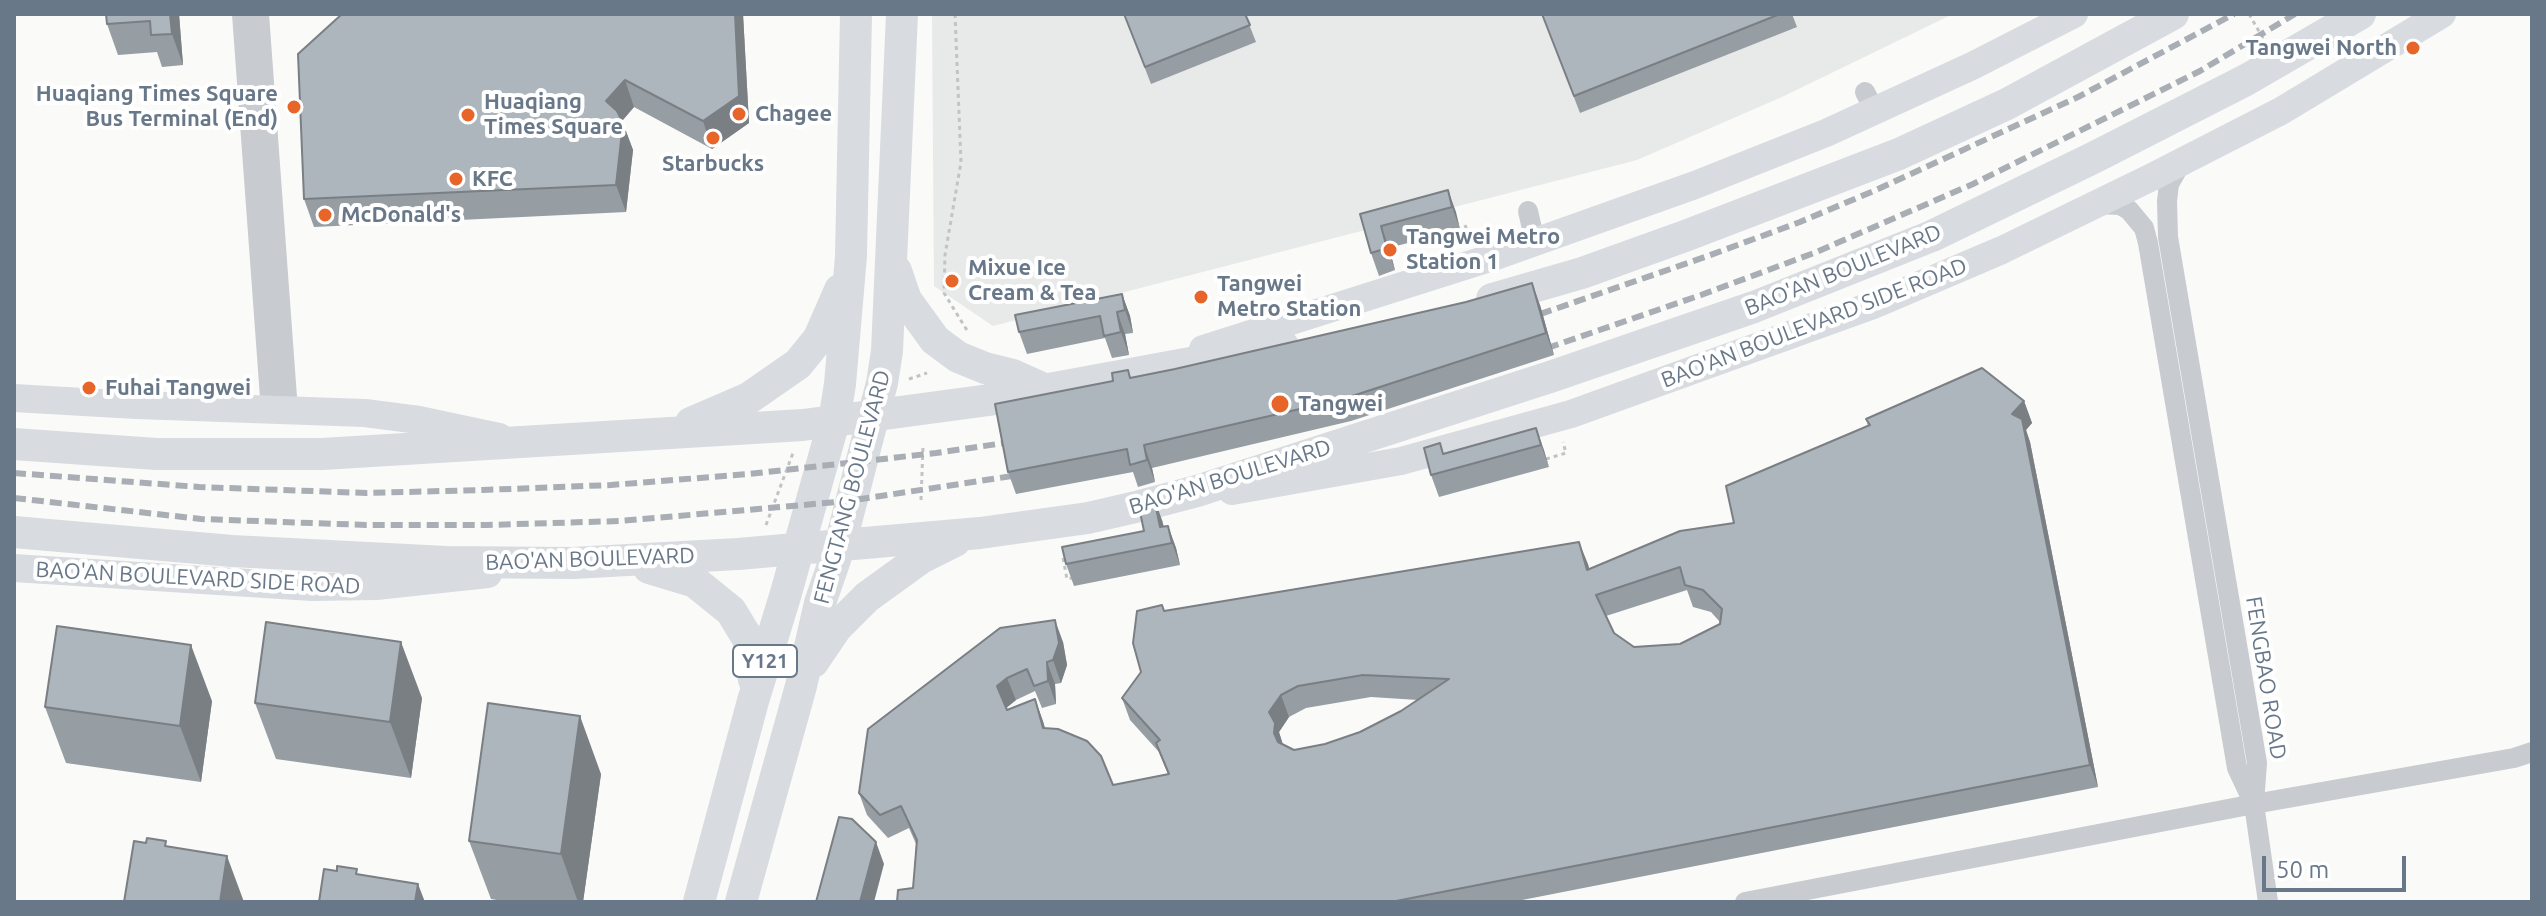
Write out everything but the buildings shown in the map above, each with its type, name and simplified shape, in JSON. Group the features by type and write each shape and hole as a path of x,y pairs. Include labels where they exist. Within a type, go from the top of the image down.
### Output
{"main road":[{"name":"FENGTANG BOULEVARD","path":"699,902 834,421 845,351 851,256 856,14"},
{"name":"FENGTANG BOULEVARD","path":"741,902 801,686 820,603 840,545 875,417 887,351 902,14"},
{"path":"1134,371 1535,242 1695,185 1826,133 1870,101 2074,14"},
{"path":"1470,306 1582,273 1899,154 2007,104 2173,14"},
{"name":"BAO'AN BOULEVARD","path":"14,532 232,551 446,562 573,563 799,549 980,533 1088,518 1197,491 1550,377 1754,307 1902,248 2121,144 2246,80 2360,14"},
{"name":"BAO'AN BOULEVARD SIDE ROAD","path":"1140,506 1401,461 1571,414 1873,305 2002,250 2181,163 2281,111 2442,14"},
{"path":"852,145 898,147"},
{"path":"892,253 906,300 935,340 958,357 1044,389"},
{"path":"656,435 729,408 766,389 798,364 819,338 833,309 851,256"},
{"path":"14,444 156,454 290,454 656,435 834,421 1044,389 1356,332"},
{"path":"14,398 391,416 526,442"},
{"path":"801,686 823,645 867,597 921,558 957,540 980,533"},
{"path":"619,561 670,572 695,582 725,605 748,639 754,666 753,701"},
{"name":"BAO'AN BOULEVARD SIDE ROAD","path":"14,568 312,587 424,582 573,563"}],"street":[{"path":"242,14 279,411"},
{"path":"259,14 279,411"},
{"name":"FENGBAO ROAD","path":"2181,163 2169,184 2168,237 2257,763 2254,804"},
{"name":"FENGBAO ROAD","path":"2097,204 2110,203 2129,210 2144,228 2148,243 2237,768 2254,804"},
{"path":"1528,211 1535,242"},
{"path":"1745,902 2254,804 2514,758 2532,752"},
{"path":"2254,804 2268,902"}],"path":[{"path":"955,14 961,162 945,255 944,293 973,339"},
{"path":"1465,225 1470,240"},
{"path":"905,380 927,373"},
{"path":"916,378 919,384"},
{"path":"1546,459 1566,453 1562,436"},
{"path":"921,500 923,447"},
{"path":"765,529 793,453"},
{"path":"1063,558 1067,579 1072,578"}],"shaded area":[{"path":"932,14 1953,14 1782,97 1637,160 993,326 934,286"}],"railway":[{"path":"1523,320 1705,257 1876,190 2078,97 2234,14"},
{"path":"1530,354 1814,253 1973,184 2200,71 2295,14"},
{"path":"14,473 199,487 366,493 483,490 611,485 749,474 1025,440"},
{"path":"14,498 201,519 366,525 487,525 620,521 848,501 1032,473"}],"place":[{"name":"Tangwei North","path":"2413,48"},
{"name":"Huaqiang Times Square Bus Terminal (End)","path":"294,107"},
{"name":"Chagee","path":"739,114"},
{"name":"Huaqiang Times Square","path":"468,115"},
{"name":"Starbucks","path":"713,138"},
{"name":"KFC","path":"456,179"},
{"name":"McDonald's","path":"325,215"},
{"name":"Tangwei Metro Station 1","path":"1390,250"},
{"name":"Mixue Ice Cream & Tea","path":"952,281"},
{"name":"Tangwei Metro Station","path":"1201,297"},
{"name":"Fuhai Tangwei","path":"89,388"},
{"name":"Tangwei","path":"1280,404"}]}
